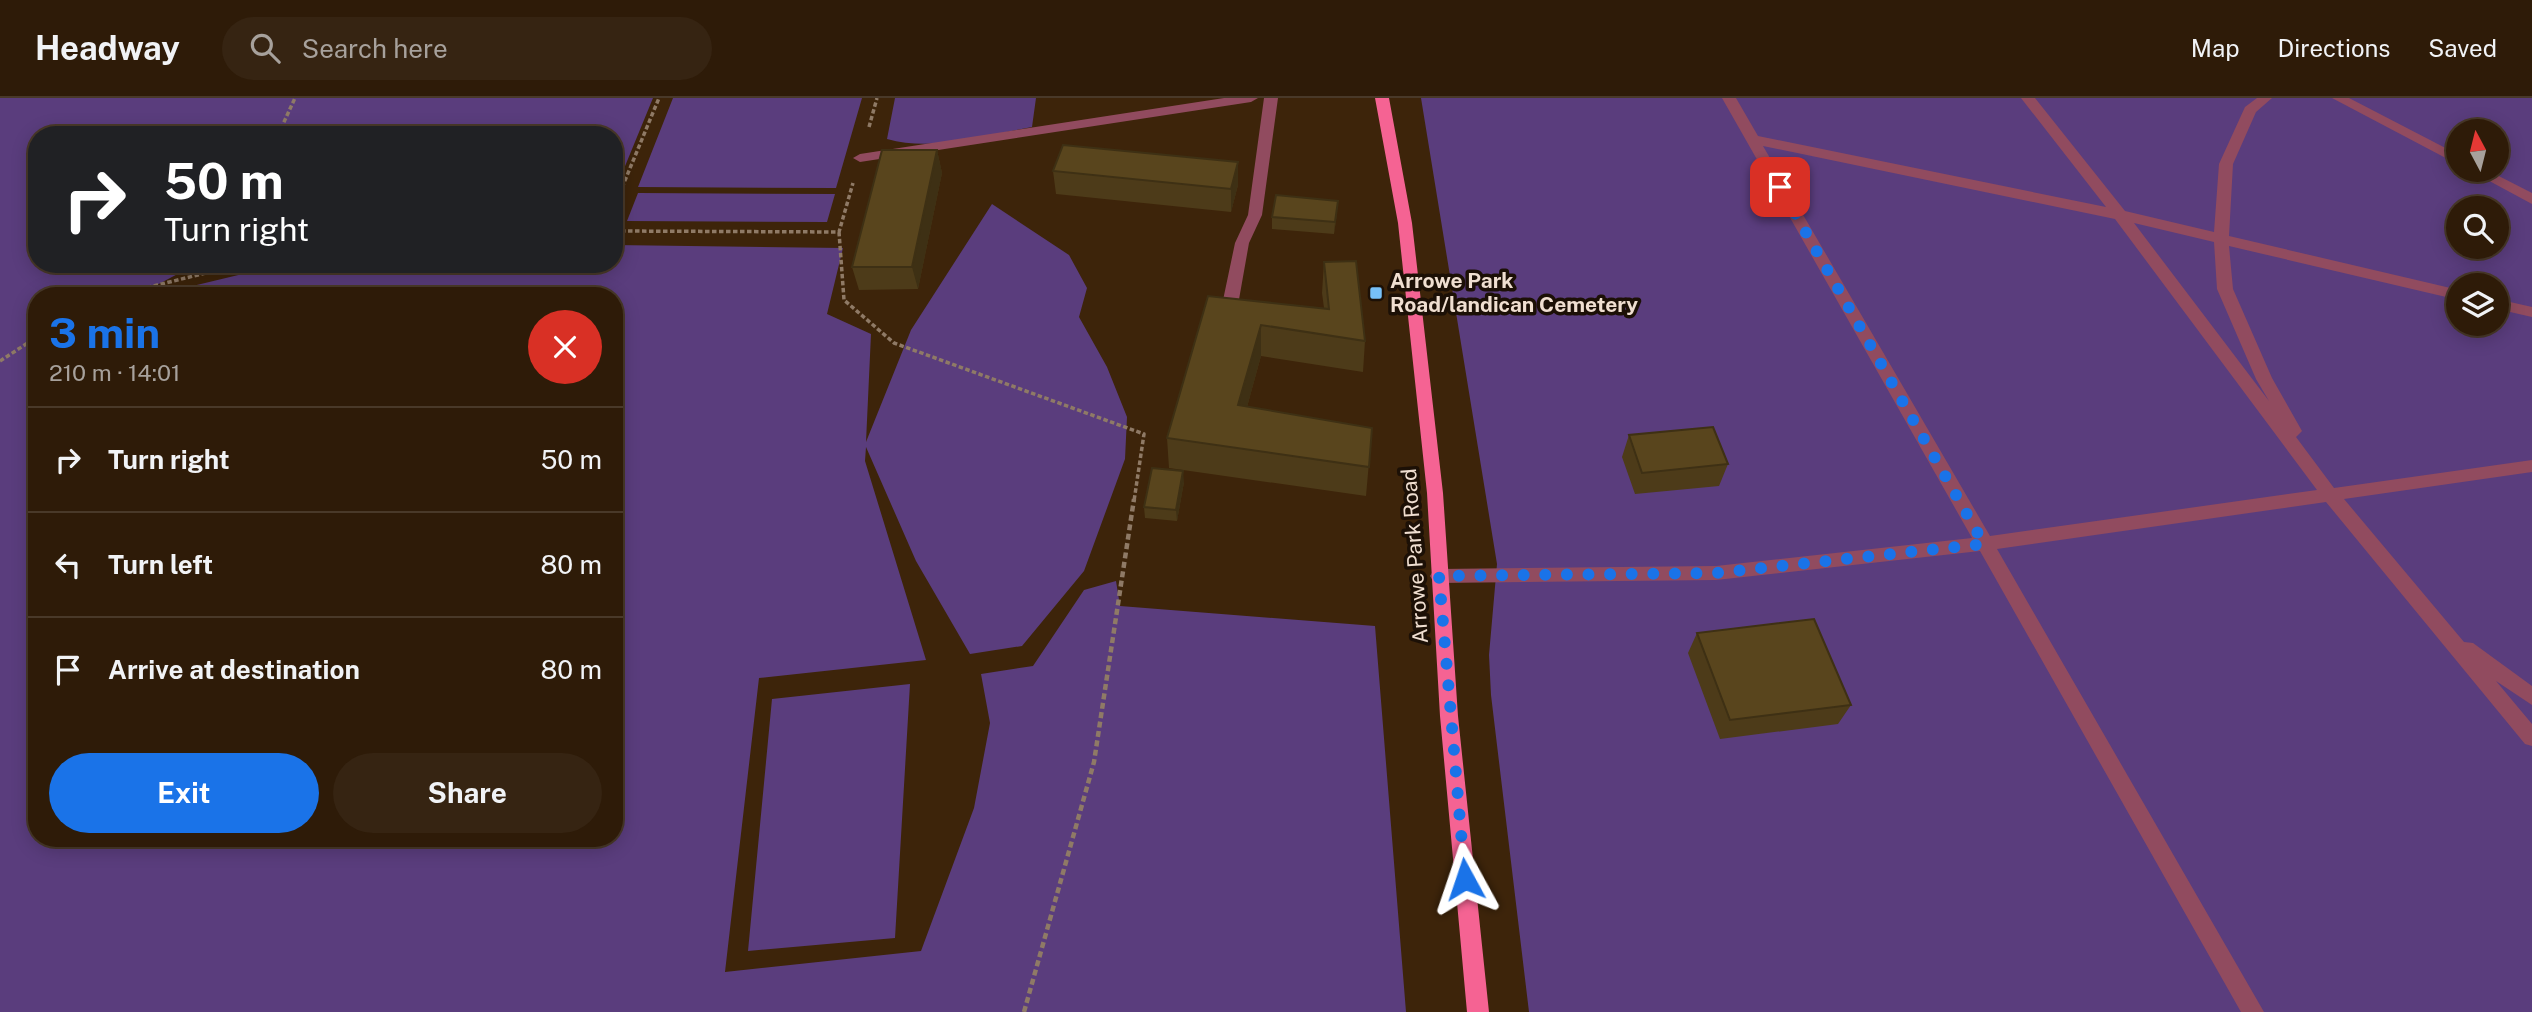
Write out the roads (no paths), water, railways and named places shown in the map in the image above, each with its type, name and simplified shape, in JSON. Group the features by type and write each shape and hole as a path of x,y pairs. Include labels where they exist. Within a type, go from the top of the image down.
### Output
{"main road":[{"name":"Arrowe Park Road","path":"1382,98 1408,249 1435,493 1449,716 1478,1012"}],"lane":[{"path":"860,158 1251,98"},
{"path":"1230,305 1242,243 1255,215 1271,98"},
{"path":"1729,98 2253,1012"},
{"path":"2028,98 2120,215 2331,496 2532,738"},
{"path":"2265,98 2250,110 2226,164 2221,239 2225,289 2264,379 2331,496 2466,648 2532,697"},
{"path":"2339,98 2446,154"},
{"path":"1752,139 2120,215 2446,292"},
{"path":"2499,182 2532,199"},
{"path":"2509,307 2532,312"},
{"path":"1439,576 1716,573 1984,544 2532,466"}],"place":[{"name":"Arrowe Park Road/landican Cemetery","path":"1376,293"}]}
